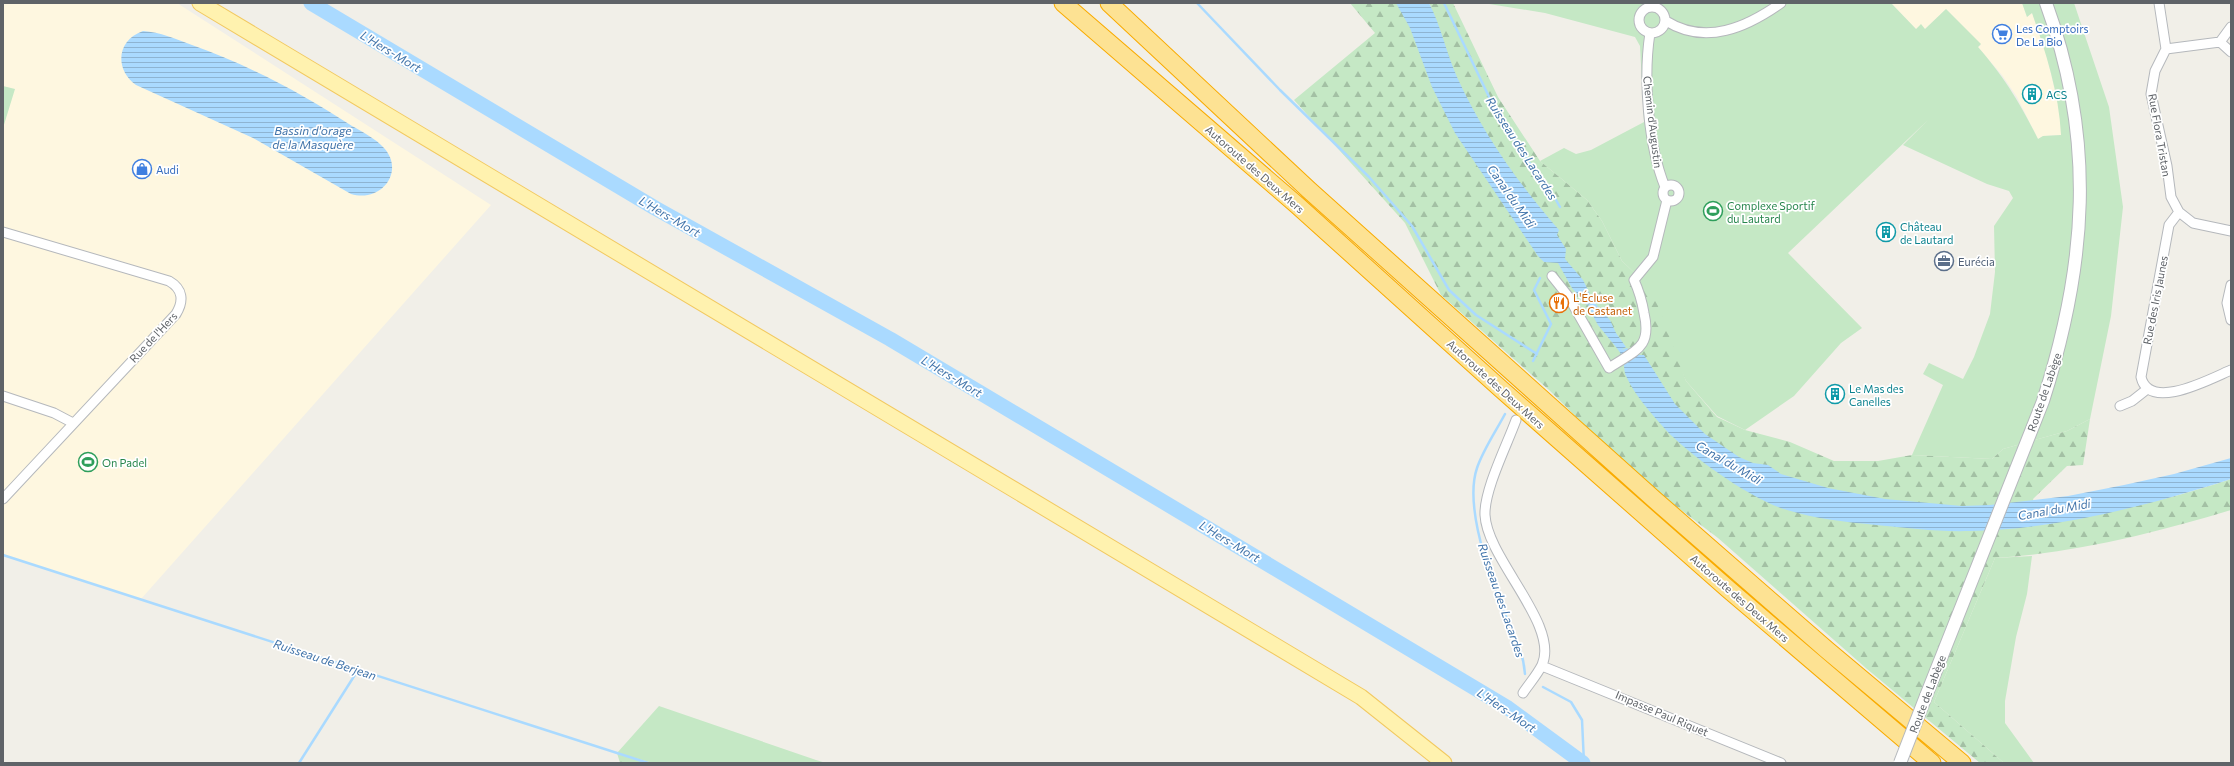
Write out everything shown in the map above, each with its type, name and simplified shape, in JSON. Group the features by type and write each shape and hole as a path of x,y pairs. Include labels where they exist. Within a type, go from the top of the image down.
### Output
{"highway":[{"name":"Autoroute des Deux Mers","path":"1063,3 1297,205 1506,394 1728,589 1932,763"},
{"name":"Autoroute des Deux Mers","path":"1109,3 1309,190 1655,500 1827,650 1962,763"}],"main road":[{"path":"200,3 1361,697 1444,763"}],"street":[{"path":"1666,21 1678,29 1693,32 1730,30 1758,20 1781,3"},
{"name":"Route de Labège","path":"1900,763 2043,401 2058,352 2070,304 2077,254 2080,178 2077,132 2063,58 2046,3"},
{"path":"2159,3 2166,49 2220,42 2231,27"},
{"path":"1657,5 1665,15 1666,21 1660,31 1650,33 1641,27 1639,16 1646,8 1657,5"},
{"name":"Chemin d'Augustin","path":"1650,33 1646,62 1648,100 1655,149 1660,174 1665,187"},
{"path":"2220,42 2231,52"},
{"name":"Rue Flora Tristan","path":"2166,49 2155,71 2151,94 2167,166 2171,197 2179,212 2193,223 2231,231"},
{"path":"1671,184 1678,190 1679,195 1676,199 1667,200 1662,194 1665,187 1671,184"},
{"path":"1552,276 1568,296 1609,368 1637,349 1645,341 1648,330 1638,289 1634,280 1653,257 1667,200"},
{"name":"Rue des Iris Jaunes","path":"2146,390 2141,377 2157,287 2169,225 2179,212"},
{"name":"Rue de l'Hers","path":"3,232 169,281 179,290 182,300 176,314 3,499"},
{"path":"2231,285 2227,303 2231,320"},
{"path":"2120,406 2132,401 2146,390 2153,393 2179,391 2231,370"},
{"path":"3,396 54,413 73,423"},
{"path":"1516,420 1491,484 1485,503 1485,514 1489,536 1539,626 1543,648 1542,666 1522,693"},
{"name":"Impasse Paul Riquet","path":"1542,666 1781,763"}],"shaded area":[{"path":"3,3 177,3 491,205 141,599 3,555"},
{"path":"1891,3 2022,3 2027,17 2032,13 2045,49 2060,112 2062,135 2043,136 2038,139 2017,97 2002,75 1978,47 1981,45 1946,9 1925,29 1916,29"}],"green space":[{"path":"1350,3 1396,3 1431,7 1429,3 1453,3 1498,97 1540,161 1587,200 1602,221 1622,261 1640,278 1656,300 1686,381 1717,417 1745,430 1790,442 1834,461 1878,461 1912,455 1992,459 2003,449 2067,431 2090,419 2083,465 2067,466 2033,499 2042,525 2138,505 2208,487 2231,479 2231,510 2144,534 2085,547 2055,552 1995,558 1934,702 2004,763 1980,763 1867,669 1718,538 1635,475 1549,390 1441,295 1405,223 1294,100 1375,33"},
{"name":"Complexe Sportif du Lautard","path":"1483,3 1891,3 1916,29 1921,24 1925,29 1946,9 1981,44 1978,47 1996,69 2011,91 2038,139 2043,136 2061,135 2060,119 2055,88 2042,43 2032,13 2027,17 2022,3 2074,3 2109,107 2123,207 2111,316 2090,419 2067,431 2003,449 1992,459 1912,455 1943,385 1923,374 1929,363 1963,379 1974,357 1990,314 1995,272 1994,226 2013,198 2009,191 1987,184 1903,145 1928,120 1788,253 1862,328 1841,343 1794,396 1745,430 1717,416 1686,381 1640,278 1622,261 1602,221 1587,200 1540,161 1564,148 1576,154 1591,150 1644,122 1640,46 1635,37 1545,13"},
{"path":"3,86 15,89 3,128"},
{"path":"2032,556 2027,594 2016,637 2005,701 2005,723 2034,763 2004,763 1934,702 1995,558"},
{"path":"659,706 826,763 653,763 617,753"},
{"path":"617,753 653,763 620,763"}],"water":[{"name":"Canal du Midi","path":"1396,3 1429,3 1437,21 1453,68 1467,98 1502,157 1529,194 1559,230 1557,235 1566,249 1565,259 1583,280 1593,300 1587,305 1572,288 1558,263 1544,262 1538,256 1455,133 1432,87 1410,28"},
{"name":"Bassin d'orage de la Masquère","path":"143,31 174,38 234,61 314,102 369,136 384,148 390,157 392,166 391,175 387,183 381,189 372,194 362,196 351,194 253,138 136,85 124,71 122,55 128,41 134,35"},
{"name":"Canal du Midi","path":"1593,301 1610,320 1616,333 1626,347 1621,350 1627,348 1634,355 1644,355 1675,404 1705,434 1739,457 1753,463 1768,465 1781,474 1828,488 1885,499 1962,506 1990,505 2068,496 2174,474 2231,458 2231,479 2135,507 2068,521 2002,530 1923,530 1820,518 1787,510 1757,497 1722,476 1690,452 1665,429 1644,405 1631,385 1626,375 1622,357 1598,325 1588,305"}],"waterway":[{"name":"L'Hers-Mort","path":"311,3 655,208 890,339 1177,510 1508,708 1583,763"},
{"path":"1197,3 1280,90 1369,177 1412,226 1449,290 1476,315 1537,354"},
{"name":"Ruisseau des Lacardes","path":"1444,3 1492,103 1524,156 1548,186 1560,207"},
{"name":"Ruisseau des Lacardes","path":"1533,361 1551,324 1534,290 1540,278"},
{"name":"Ruisseau des Lacardes","path":"1505,414 1486,447 1477,468 1474,484 1474,502 1476,521 1486,562 1499,599 1518,643 1525,674"},
{"name":"Ruisseau de Berjean","path":"3,555 648,763"},
{"path":"299,763 358,670"},
{"name":"Ruisseau des Lacardes","path":"1543,687 1571,702 1582,720 1584,763"}],"place":[{"name":"Les Comptoirs De La Bio","path":"2002,34"},
{"name":"ACS","path":"2032,94"},
{"name":"Audi","path":"142,169"},
{"name":"Complexe Sportif du Lautard","path":"1713,211"},
{"name":"Château de Lautard","path":"1886,232"},
{"name":"Eurécia","path":"1944,261"},
{"name":"L'Écluse de Castanet","path":"1559,303"},
{"name":"Le Mas des Canelles","path":"1835,394"},
{"name":"On Padel","path":"88,462"}]}
